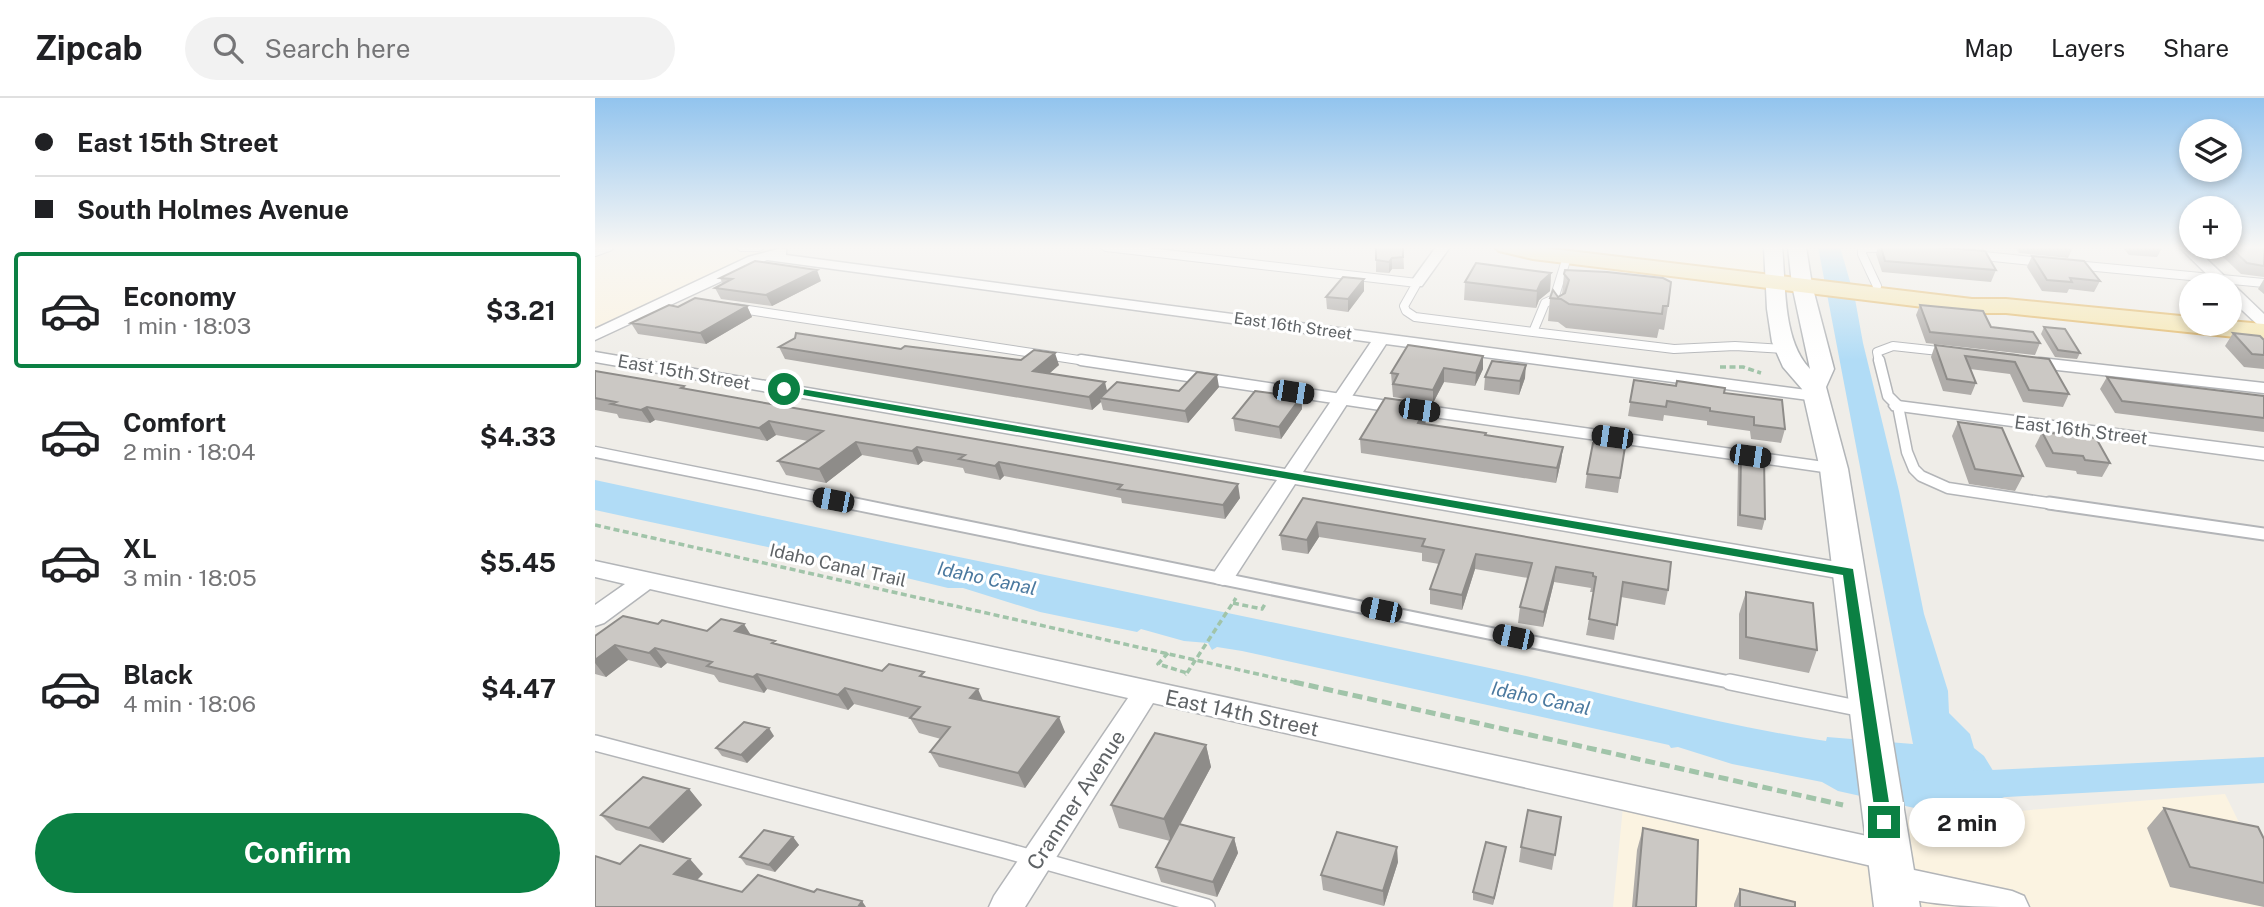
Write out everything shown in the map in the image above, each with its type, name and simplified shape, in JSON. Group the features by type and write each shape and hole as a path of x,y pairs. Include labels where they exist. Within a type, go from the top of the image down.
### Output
{"main road":[{"path":"1777,285 1786,349 1795,368 1815,391 1833,468 1871,723 1862,807 1893,881"},
{"path":"1813,285 1822,369 1815,391"},
{"path":"1846,285 1972,306 2005,306 2264,332"}],"street":[{"path":"595,335 706,285"},
{"name":"East 16th Street","path":"1000,285 1382,338 1815,391"},
{"path":"2242,301 2264,323"},
{"path":"1223,577 1382,338"},
{"name":"East 15th Street","path":"595,357 1849,572"},
{"name":"East 16th Street","path":"1898,406 2264,454"},
{"name":"East 14th Street","path":"595,569 1146,692 1893,881 2012,907"},
{"path":"595,617 646,580"},
{"name":"Cranmer Avenue","path":"1006,907 1146,692"}],"lane":[{"path":"1416,285 1404,306 1409,315 1423,319 1674,349 1735,346 1786,349"},
{"path":"1533,332 1545,303 1557,302 1561,285"},
{"path":"728,306 1342,399 1833,468"},
{"path":"1551,334 1554,322"},
{"path":"1962,354 1893,346 1877,352 1888,396 1898,406 1899,424 1915,471 1921,477 1948,488 2264,534"},
{"path":"2031,362 2264,388"},
{"path":"595,452 1223,577 1871,723"},
{"path":"595,743 1037,859 1207,907"}],"path":[{"name":"Idaho Canal Trail","path":"595,525 1862,807"},
{"path":"1179,684 1199,659 1235,599"},
{"path":"1168,653 1158,664 1189,669"}],"shaded area":[{"path":"595,285 706,285 595,335"},
{"path":"2225,794 2264,873 2264,907 1613,907 1624,797 1889,855 1884,822"}],"water":[{"name":"Idaho Canal","path":"1825,285 1851,285 1899,491 1924,614 1948,691 1949,713 1970,734 1974,748 1984,756 2008,795 2000,799 1957,803 1956,807 1941,804 1936,812 1928,811 1838,791 1822,782 1732,764 1678,747 1671,748 1669,745 1242,651 1217,647 1212,650 1208,643 1184,641 1141,629 1137,632 1040,612 963,588 948,588 595,510 595,480 1523,675 1782,734 1826,741 1827,737 1913,744"}],"building":[{"path":"721,285 787,285 766,295 715,288"},
{"path":"1336,285 1359,285 1348,299 1326,297"},
{"path":"1487,285 1540,285 1537,291"},
{"path":"1568,285 1671,285 1668,306 1663,306 1662,314 1569,304 1561,299 1550,298 1553,290 1558,297 1565,293"},
{"path":"695,298 747,306 700,333 631,323 669,305 678,307"},
{"path":"1920,305 1983,311 1991,327 2033,332 2040,343 1930,332"},
{"path":"2044,327 2065,329 2080,353 2058,350"},
{"path":"796,333 901,349 905,346 1021,360 1034,350 1055,353 1033,371 1105,382 1089,397 779,347 795,338"},
{"path":"2236,336 2260,336 2264,340 2264,355 2252,354"},
{"path":"1408,345 1483,356 1476,373 1444,368 1433,390 1393,384 1398,374 1391,373"},
{"path":"1935,345 2049,359 2069,394 2029,390 2015,362 1965,356 1976,383 1947,379"},
{"path":"1492,361 1526,365 1520,381 1485,377"},
{"path":"595,371 1238,484 1223,505 1118,489 1122,485 999,462 995,466 959,459 965,455 917,447 912,451 856,442 819,469 778,461 823,431 769,421 759,428 647,407 641,410 611,404 616,402 595,398"},
{"path":"1197,372 1217,375 1185,411 1100,398 1117,382 1179,391"},
{"path":"2107,377 2264,396 2264,418 2122,401"},
{"path":"1634,380 1676,386 1677,381 1725,388 1724,393 1782,400 1785,429 1754,425 1754,417 1710,411 1710,408 1667,401 1666,407 1630,402"},
{"path":"1255,391 1301,397 1279,427 1233,418"},
{"path":"1385,398 1428,404 1418,423 1563,447 1557,468 1360,439"},
{"path":"1958,422 2002,428 2023,476 1975,469"},
{"path":"2042,432 2096,438 2110,463 2085,460 2083,456 2053,453"},
{"path":"1593,443 1625,447 1620,478 1587,474"},
{"path":"1741,454 1764,457 1765,519 1740,515"},
{"path":"1303,498 1671,562 1668,590 1623,582 1617,625 1589,619 1596,577 1593,573 1556,567 1544,612 1520,607 1532,563 1476,554 1462,595 1430,589 1444,550 1422,546 1425,539 1317,522 1307,540 1280,535"},
{"path":"1746,592 1813,603 1817,650 1746,637"},
{"path":"623,616 658,624 662,620 707,631 721,619 744,624 735,631 882,671 889,664 924,672 920,676 978,689 970,698 1059,717 1018,773 930,752 950,727 910,718 920,707 845,688 838,695 757,674 753,677 707,666 712,662 655,648 649,653 615,645 595,660 595,636"},
{"path":"744,722 769,728 741,755 716,748"},
{"path":"1155,733 1206,745 1164,819 1111,805"},
{"path":"643,777 689,789 649,828 601,815"},
{"path":"2164,808 2258,827 2264,839 2264,883 2190,867"},
{"path":"1528,810 1561,817 1555,855 1521,847"},
{"path":"1179,824 1234,838 1213,882 1156,867"},
{"path":"1643,828 1698,840 1696,907 1636,907"},
{"path":"764,830 793,837 769,865 740,857"},
{"path":"1337,832 1397,847 1383,891 1321,875"},
{"path":"1486,842 1506,847 1494,898 1473,892"},
{"path":"640,845 690,859 674,874 742,892 758,875 814,892 817,889 862,901 858,907 595,907 595,856 620,864"},
{"path":"1740,889 1795,902 1795,907 1740,907"}],"waterway":[{"path":"1970,785 2264,770"}],"route":[{"path":"784,389 1849,572 1884,822"}]}
